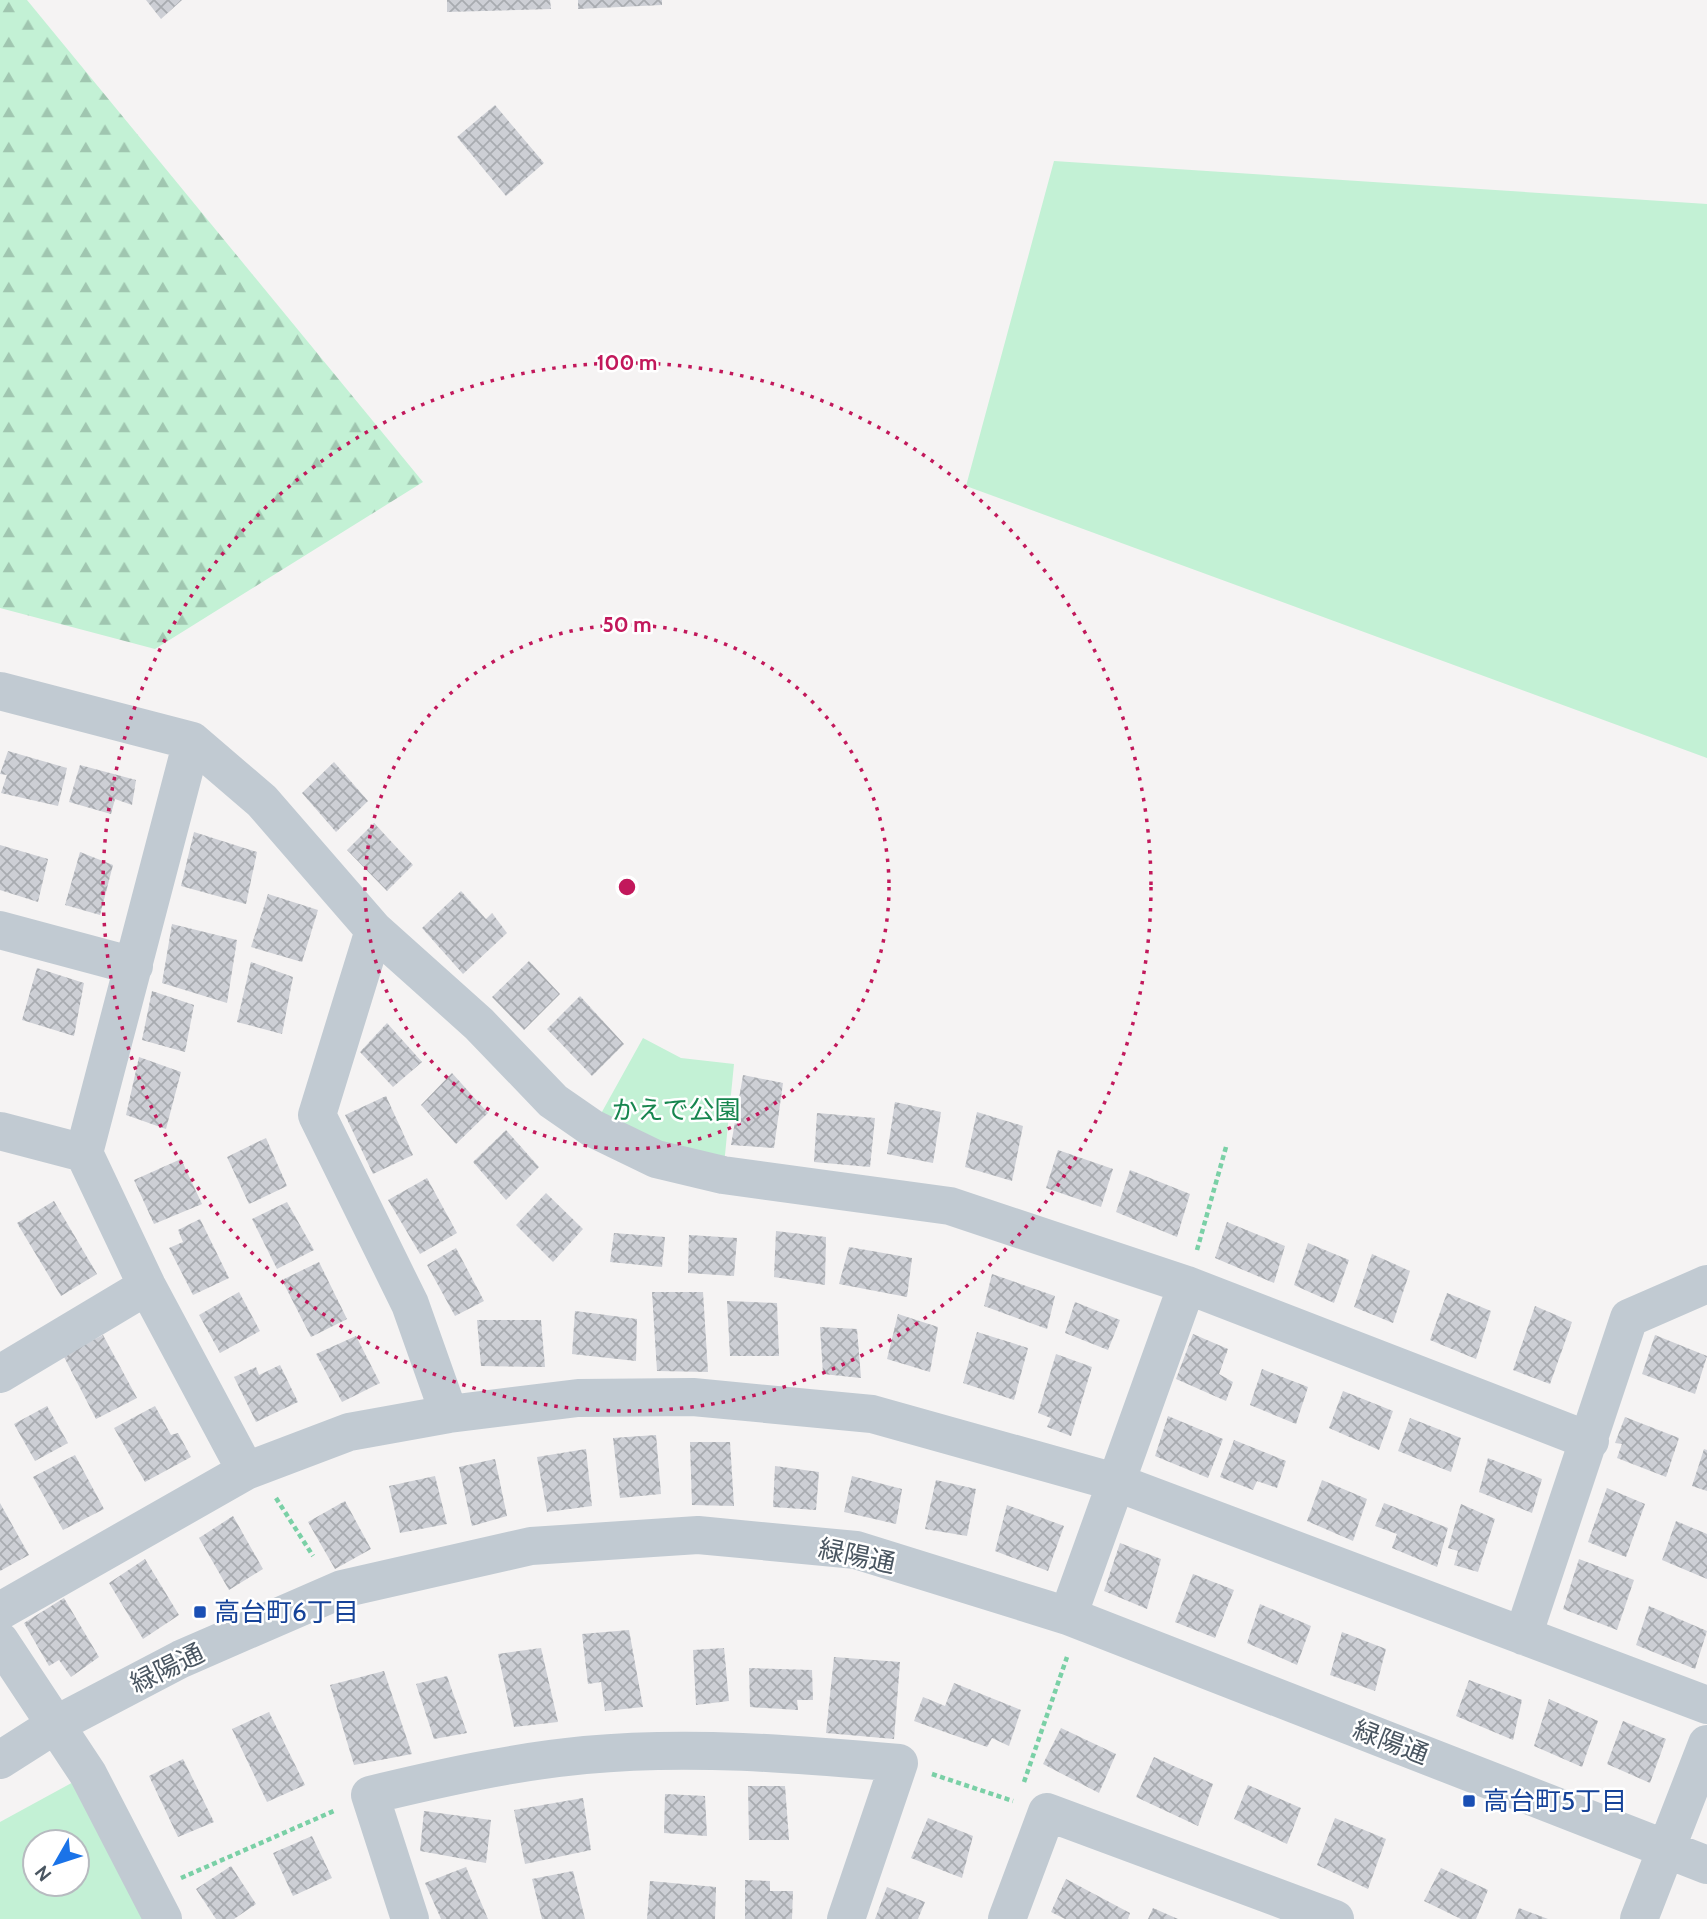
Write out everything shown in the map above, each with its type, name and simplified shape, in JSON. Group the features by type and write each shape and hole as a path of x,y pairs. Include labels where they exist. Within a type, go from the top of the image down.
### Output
{"street":[{"path":"0,691 192,741 262,801 374,930 480,1024 553,1101 593,1128 656,1159 723,1175 950,1206 1187,1284 1590,1441"},
{"path":"192,741 83,1153 147,1286 251,1469"},
{"path":"0,930 134,966"},
{"path":"374,930 317,1115 410,1304 449,1414"},
{"path":"0,1131 83,1153"},
{"path":"1068,1616 1187,1284"},
{"path":"1523,1636 1629,1318 1707,1284"},
{"path":"0,1374 147,1286"},
{"path":"0,1611 251,1469 349,1433 449,1414 578,1398 693,1397 872,1414 1115,1482 1707,1705"},
{"name":"緑陽通","path":"0,1760 55,1725 181,1659 342,1589 531,1546 698,1535 856,1550 1068,1616 1707,1864"},
{"path":"0,1641 88,1774 155,1906"},
{"path":"1639,1919 1707,1744"},
{"path":"410,1919 370,1795 469,1771 586,1755 743,1750 899,1763 846,1919"},
{"path":"1007,1919 1032,1807 1335,1919"}],"path":[{"path":"1187,1284 1226,1147"},
{"path":"251,1469 313,1556"},
{"path":"899,1763 1032,1807 1067,1657"},
{"path":"155,1906 370,1795"}],"green space":[{"path":"0,0 27,0 423,482 155,649 0,608"},
{"path":"1054,161 1707,204 1707,758 966,486"},
{"name":"かえで公園","path":"643,1038 681,1058 734,1064 723,1175 593,1128"},
{"path":"88,1774 163,1919 0,1919 0,1822"}],"building":[{"path":"146,0 182,0 161,19"},
{"path":"447,0 550,0 551,9 447,12"},
{"path":"578,0 662,0 662,5 578,9"},
{"path":"495,105 544,163 506,196 457,137"},
{"path":"8,751 67,768 58,806 1,793 7,775 0,774"},
{"path":"334,762 368,801 336,832 302,793"},
{"path":"80,765 136,780 132,805 115,799 111,814 69,802"},
{"path":"374,823 413,865 387,891 347,850"},
{"path":"194,832 257,852 246,904 181,886"},
{"path":"0,845 48,859 38,902 0,890"},
{"path":"80,852 113,865 100,915 65,905"},
{"path":"461,891 486,919 492,913 507,933 463,974 422,928"},
{"path":"268,894 318,910 302,962 251,947"},
{"path":"172,924 237,940 227,1003 162,983"},
{"path":"529,961 560,994 524,1030 492,997"},
{"path":"251,962 293,977 282,1034 237,1022"},
{"path":"37,968 84,983 74,1036 22,1020"},
{"path":"152,991 194,1005 185,1052 142,1040"},
{"path":"580,996 624,1044 592,1076 547,1029"},
{"path":"387,1023 422,1062 393,1087 360,1052"},
{"path":"139,1057 181,1072 166,1129 126,1115"},
{"path":"452,1073 488,1113 456,1144 421,1105"},
{"path":"743,1075 783,1083 774,1148 731,1145"},
{"path":"386,1096 413,1155 373,1174 345,1115"},
{"path":"895,1102 941,1112 933,1163 887,1154"},
{"path":"977,1112 1023,1126 1012,1181 965,1167"},
{"path":"817,1113 875,1118 870,1167 814,1162"},
{"path":"506,1130 539,1167 506,1200 473,1162"},
{"path":"266,1138 287,1186 249,1204 227,1157"},
{"path":"1058,1150 1113,1169 1101,1207 1046,1188"},
{"path":"181,1159 202,1204 154,1224 134,1180"},
{"path":"1130,1170 1190,1194 1177,1237 1116,1212"},
{"path":"427,1178 457,1233 420,1254 388,1200"},
{"path":"546,1193 583,1229 553,1262 516,1225"},
{"path":"54,1201 97,1274 61,1296 17,1223"},
{"path":"287,1202 314,1250 277,1269 252,1219"},
{"path":"200,1219 229,1278 193,1295 169,1248 183,1242 178,1230"},
{"path":"1227,1222 1285,1246 1274,1283 1215,1258"},
{"path":"776,1231 826,1237 825,1285 774,1277"},
{"path":"614,1233 665,1237 662,1267 610,1262"},
{"path":"689,1235 737,1238 734,1276 688,1273"},
{"path":"1308,1243 1349,1260 1334,1303 1294,1285"},
{"path":"849,1247 912,1258 907,1297 839,1284"},
{"path":"456,1248 484,1301 455,1316 427,1265"},
{"path":"1372,1254 1410,1271 1393,1323 1354,1307"},
{"path":"319,1262 347,1319 311,1337 282,1280"},
{"path":"992,1274 1055,1296 1047,1329 984,1306"},
{"path":"239,1292 260,1331 220,1353 199,1315"},
{"path":"652,1292 703,1292 708,1372 657,1371"},
{"path":"1447,1293 1491,1311 1476,1359 1430,1340"},
{"path":"727,1301 777,1303 779,1356 730,1356"},
{"path":"1075,1302 1120,1320 1108,1350 1065,1333"},
{"path":"1535,1306 1572,1322 1550,1384 1513,1370"},
{"path":"575,1311 637,1319 636,1361 572,1354"},
{"path":"898,1314 938,1327 930,1372 887,1359"},
{"path":"477,1320 541,1320 545,1367 481,1366"},
{"path":"820,1327 857,1329 861,1378 823,1374"},
{"path":"977,1332 1028,1348 1014,1400 963,1383"},
{"path":"1193,1334 1228,1349 1219,1374 1233,1382 1226,1401 1176,1379"},
{"path":"103,1335 137,1398 96,1419 63,1355"},
{"path":"1655,1335 1707,1356 1695,1394 1642,1374"},
{"path":"356,1336 380,1383 342,1402 316,1354"},
{"path":"1056,1354 1092,1367 1071,1436 1047,1427 1051,1418 1038,1413"},
{"path":"280,1365 298,1402 256,1422 234,1377 256,1367 259,1375"},
{"path":"1262,1369 1308,1387 1296,1424 1250,1405"},
{"path":"1343,1391 1393,1411 1379,1450 1329,1428"},
{"path":"47,1406 68,1443 35,1461 14,1424"},
{"path":"155,1406 171,1435 178,1433 191,1457 145,1482 114,1428"},
{"path":"1168,1416 1223,1439 1208,1478 1155,1456"},
{"path":"1625,1417 1679,1438 1666,1477 1617,1458 1622,1444 1615,1443"},
{"path":"1410,1418 1461,1438 1451,1472 1398,1451"},
{"path":"656,1435 661,1494 620,1498 613,1438"},
{"path":"1234,1440 1286,1461 1277,1488 1257,1481 1253,1490 1220,1477"},
{"path":"690,1442 730,1442 734,1506 692,1505"},
{"path":"586,1449 592,1506 547,1512 537,1457"},
{"path":"1704,1449 1707,1450 1707,1491 1692,1486"},
{"path":"75,1455 104,1509 63,1530 33,1477"},
{"path":"1488,1458 1542,1479 1532,1513 1479,1492"},
{"path":"495,1459 507,1516 472,1526 459,1467"},
{"path":"775,1466 819,1472 816,1510 773,1507"},
{"path":"435,1476 447,1524 400,1533 389,1486"},
{"path":"852,1476 902,1489 896,1524 844,1512"},
{"path":"936,1480 976,1489 967,1536 925,1529"},
{"path":"1322,1480 1367,1499 1353,1541 1307,1521"},
{"path":"1607,1488 1645,1504 1626,1557 1588,1542"},
{"path":"345,1501 371,1549 335,1569 308,1522"},
{"path":"0,1503 29,1555 0,1571"},
{"path":"1384,1503 1448,1528 1437,1567 1392,1548 1397,1534 1375,1526"},
{"path":"1461,1504 1495,1519 1478,1572 1454,1565 1458,1551 1448,1548"},
{"path":"1007,1505 1064,1526 1048,1571 995,1551"},
{"path":"233,1516 263,1569 229,1590 199,1538"},
{"path":"1676,1521 1707,1534 1707,1579 1662,1560"},
{"path":"1120,1543 1161,1559 1147,1609 1104,1591"},
{"path":"145,1559 179,1615 143,1639 109,1583"},
{"path":"1579,1559 1634,1580 1617,1630 1563,1609"},
{"path":"1193,1574 1234,1590 1215,1638 1175,1622"},
{"path":"64,1598 99,1657 71,1677 59,1660 49,1666 24,1623"},
{"path":"1260,1604 1311,1626 1297,1665 1247,1643"},
{"path":"1649,1606 1707,1631 1695,1669 1636,1645"},
{"path":"629,1630 643,1707 605,1711 601,1682 588,1684 582,1634"},
{"path":"1342,1632 1386,1649 1375,1691 1330,1675"},
{"path":"541,1648 558,1722 514,1727 498,1654"},
{"path":"724,1648 729,1701 696,1705 693,1650"},
{"path":"834,1657 900,1662 894,1739 826,1733"},
{"path":"749,1668 812,1670 813,1700 797,1700 798,1710 750,1707"},
{"path":"384,1671 412,1754 354,1765 330,1685"},
{"path":"447,1676 467,1733 434,1739 416,1684"},
{"path":"1469,1680 1522,1700 1513,1740 1456,1716"},
{"path":"954,1683 1021,1710 1009,1746 992,1738 987,1747 914,1721 923,1697 945,1706"},
{"path":"1549,1699 1598,1721 1582,1767 1534,1746"},
{"path":"269,1712 305,1785 267,1802 232,1729"},
{"path":"1623,1721 1666,1739 1650,1783 1607,1764"},
{"path":"1061,1728 1116,1754 1099,1793 1043,1764"},
{"path":"1154,1757 1213,1784 1198,1826 1136,1797"},
{"path":"183,1759 214,1822 178,1837 149,1776"},
{"path":"1248,1785 1301,1808 1287,1844 1234,1819"},
{"path":"748,1786 785,1786 789,1840 749,1840"},
{"path":"665,1794 705,1796 707,1836 664,1833"},
{"path":"583,1798 591,1850 525,1864 514,1810"},
{"path":"424,1811 491,1820 486,1863 420,1851"},
{"path":"928,1818 973,1836 962,1878 911,1858"},
{"path":"1335,1818 1386,1839 1368,1889 1317,1865"},
{"path":"312,1836 332,1878 293,1896 273,1853"},
{"path":"231,1866 256,1904 234,1919 216,1919 196,1889"},
{"path":"466,1867 488,1919 441,1919 425,1883"},
{"path":"1441,1868 1488,1890 1476,1919 1461,1919 1424,1901"},
{"path":"573,1871 585,1919 542,1919 532,1879"},
{"path":"1066,1879 1130,1913 1128,1919 1065,1919 1051,1912"},
{"path":"745,1880 770,1881 770,1891 793,1891 792,1919 745,1919"},
{"path":"650,1881 716,1887 715,1919 647,1919"},
{"path":"887,1887 925,1902 918,1919 875,1919"},
{"path":"1153,1908 1178,1919 1148,1919"},
{"path":"1519,1908 1548,1919 1515,1919"}],"place":[{"name":"高台町6丁目","path":"200,1612"},
{"name":"高台町5丁目","path":"1469,1801"}]}
